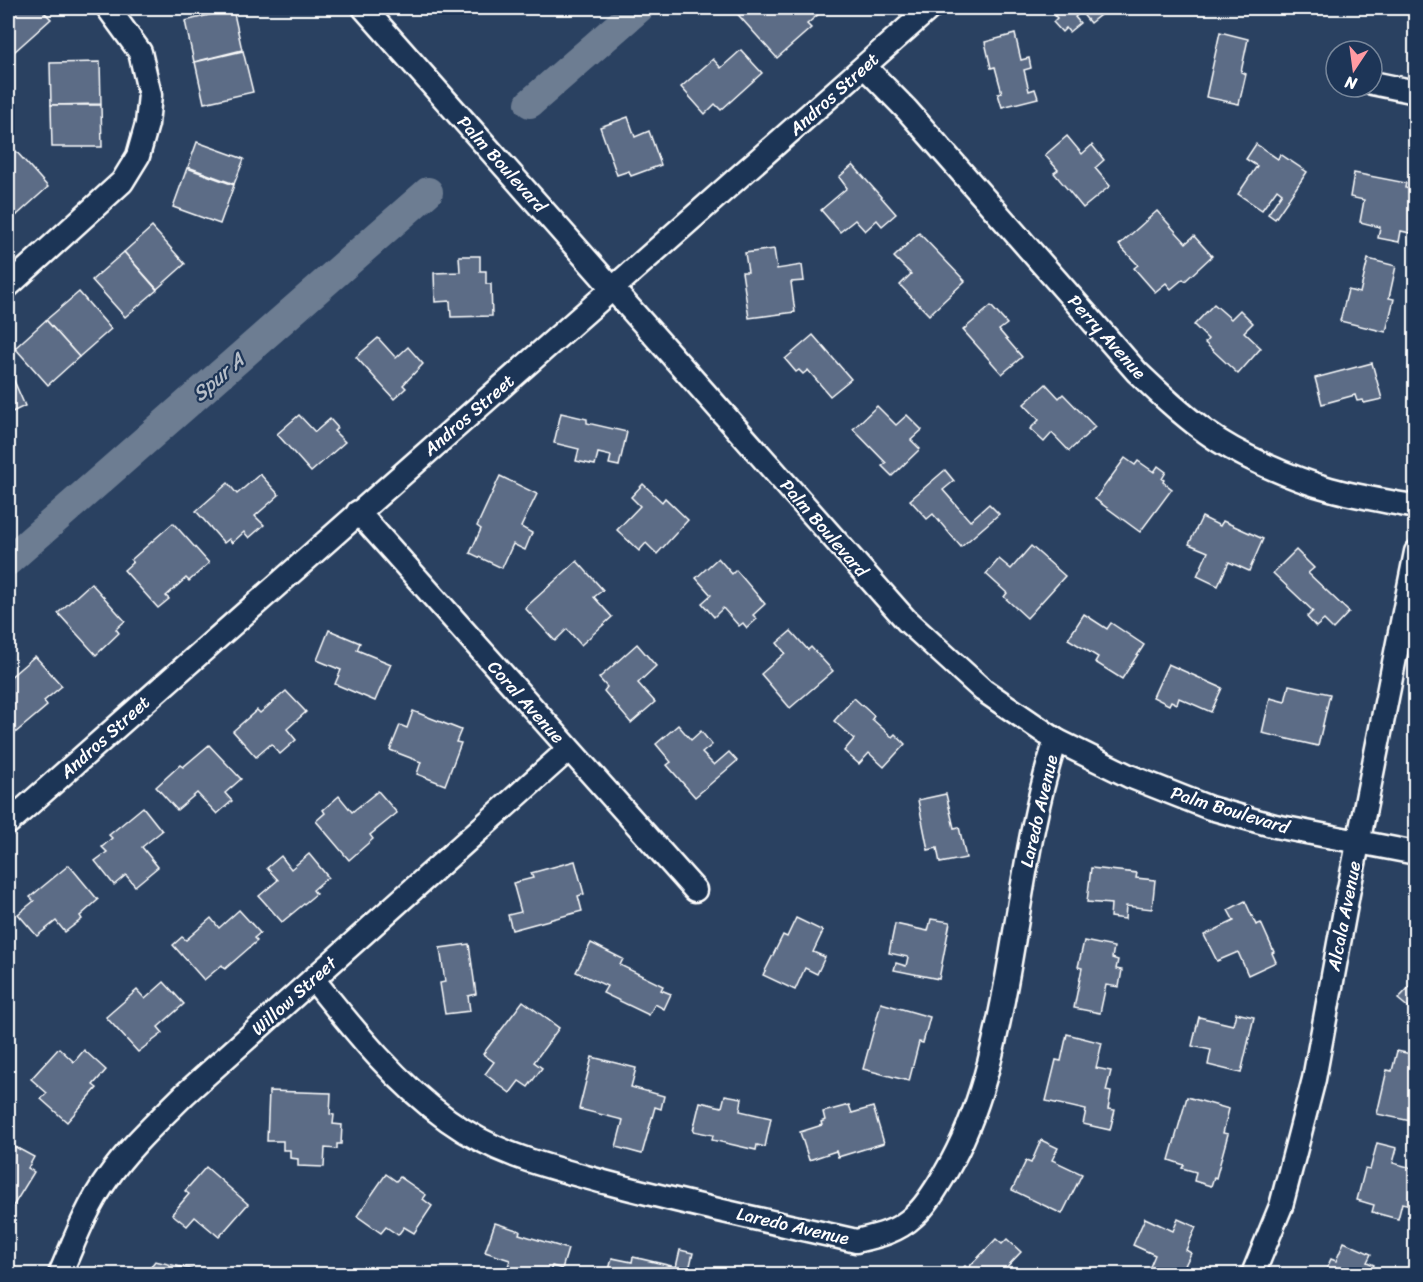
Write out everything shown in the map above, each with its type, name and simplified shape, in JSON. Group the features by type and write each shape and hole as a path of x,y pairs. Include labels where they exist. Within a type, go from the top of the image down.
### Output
{"street":[{"path":"8,286 122,182 138,156 147,124 150,95 140,52 108,8"},
{"name":"Palm Boulevard","path":"364,8 907,621 983,690 1056,740 1129,776 1210,808 1275,826 1416,853"},
{"name":"Andros Street","path":"8,823 930,8"},
{"name":"Perry Avenue","path":"865,67 907,110 1137,372 1163,398 1207,434 1249,457 1329,489 1416,507"},
{"path":"1384,85 1416,92"},
{"name":"Coral Avenue","path":"358,512 695,890"},
{"name":"Alcala Avenue","path":"1253,1275 1281,1206 1293,1167 1314,1079 1416,552"},
{"name":"Laredo Avenue","path":"313,979 370,1047 411,1090 448,1120 481,1141 520,1159 649,1194 856,1241 890,1233 914,1216 937,1187 958,1150 973,1112 994,1044 1035,820 1046,771 1056,740"},
{"name":"Willow Street","path":"60,1275 90,1205 106,1179 134,1144 185,1094 568,750"}],"building":[{"path":"8,8 40,8 51,19 14,52 8,45"},
{"path":"732,8 826,8 807,24 811,28 777,58"},
{"path":"1048,8 1109,8 1090,23 1081,12 1075,17 1080,23 1069,32 1066,28 1062,32 1053,22 1057,18"},
{"path":"233,9 242,50 194,62 185,21"},
{"path":"1220,32 1248,39 1241,72 1246,74 1239,104 1206,97"},
{"path":"1015,34 1021,60 1029,58 1031,68 1024,70 1029,91 1035,89 1038,98 1002,107 998,94 1002,93 995,67 991,68 985,42"},
{"path":"741,50 762,73 721,110 715,104 705,114 681,87 713,59 721,68"},
{"path":"243,51 253,92 204,103 195,62"},
{"path":"100,62 101,104 51,105 50,63"},
{"path":"51,105 101,105 102,147 52,147"},
{"path":"628,117 635,137 649,131 661,165 631,176 629,171 617,175 600,127"},
{"path":"1067,136 1082,154 1092,145 1104,160 1095,168 1110,186 1083,208 1054,173 1058,170 1045,155"},
{"path":"197,142 244,159 234,184 188,167"},
{"path":"1256,144 1278,159 1280,154 1307,172 1275,219 1268,214 1282,193 1277,189 1262,210 1238,194 1257,166 1246,159"},
{"path":"15,150 48,187 17,215 8,204 8,157"},
{"path":"853,165 896,214 882,226 877,220 865,231 855,220 840,232 821,210 847,188 839,177"},
{"path":"187,168 234,185 220,224 173,207"},
{"path":"1354,173 1406,183 1405,188 1416,190 1416,207 1410,233 1401,231 1399,242 1378,238 1380,227 1360,222 1364,200 1350,197"},
{"path":"8,205 17,215 8,223"},
{"path":"1157,211 1186,243 1194,236 1212,256 1185,281 1183,279 1171,289 1166,283 1155,292 1134,268 1138,265 1119,245"},
{"path":"152,227 185,264 157,289 124,252"},
{"path":"919,233 965,281 929,315 900,285 911,274 894,257"},
{"path":"774,249 777,269 802,265 804,281 791,282 795,312 749,318 742,272 748,272 745,253"},
{"path":"124,252 157,290 125,317 92,280"},
{"path":"459,256 480,256 480,271 486,271 486,284 491,284 492,316 451,317 450,301 435,302 434,273 460,272"},
{"path":"1368,259 1396,266 1389,298 1394,299 1386,332 1340,321 1348,290 1360,293"},
{"path":"79,292 111,329 79,357 46,320"},
{"path":"1214,304 1231,319 1240,310 1253,323 1244,332 1261,348 1238,374 1205,343 1208,339 1194,325"},
{"path":"991,306 1007,324 999,330 1022,357 1002,374 963,330"},
{"path":"46,320 79,357 48,385 15,348"},
{"path":"813,335 851,379 830,396 808,370 803,374 799,370 796,372 785,359"},
{"path":"378,338 396,358 408,347 423,364 403,385 406,388 394,399 356,357"},
{"path":"1372,363 1382,399 1364,403 1363,400 1357,401 1355,395 1322,404 1315,378"},
{"path":"8,367 25,406 8,414"},
{"path":"1046,384 1059,398 1063,394 1095,427 1069,451 1052,433 1044,442 1030,429 1039,420 1024,404"},
{"path":"877,406 896,425 907,415 922,430 911,440 920,449 892,476 882,466 886,463 853,429"},
{"path":"561,413 587,419 587,423 627,432 619,466 609,464 611,456 598,453 595,465 576,461 579,449 554,443"},
{"path":"299,415 315,432 330,419 338,428 334,431 345,442 311,472 277,434"},
{"path":"1125,458 1135,465 1138,461 1154,472 1158,466 1166,472 1162,479 1163,482 1172,489 1140,532 1095,499"},
{"path":"945,470 954,481 943,490 970,521 989,504 999,514 961,547 933,514 927,519 910,500"},
{"path":"260,474 279,495 255,516 264,525 249,538 244,532 232,543 229,539 224,543 196,511 228,483 237,494"},
{"path":"500,476 537,494 521,527 532,533 525,550 513,544 502,568 470,553 481,529 477,526"},
{"path":"643,484 662,502 665,498 688,520 657,554 646,543 639,551 617,530 640,506 631,497"},
{"path":"1202,517 1220,526 1223,521 1263,539 1249,571 1229,562 1218,586 1197,576 1208,552 1189,544"},
{"path":"173,523 209,563 189,581 186,578 166,596 169,599 158,608 124,570 133,562 131,560"},
{"path":"1031,546 1065,576 1027,618 1004,597 1007,593 986,574 999,559 1011,569"},
{"path":"1296,550 1314,568 1308,573 1349,612 1333,629 1324,620 1316,627 1307,617 1313,611 1273,573"},
{"path":"718,558 732,574 736,570 765,604 753,615 757,619 747,628 743,623 739,626 723,608 714,617 702,603 711,595 696,578"},
{"path":"577,561 603,590 594,597 612,617 581,645 567,629 555,641 525,608"},
{"path":"91,583 125,621 116,629 119,633 96,655 58,613"},
{"path":"1084,614 1107,629 1111,623 1144,645 1122,679 1095,662 1098,657 1068,639"},
{"path":"329,630 360,643 357,650 391,664 375,701 335,684 341,670 317,660"},
{"path":"791,631 808,650 811,647 833,671 790,708 761,674 785,653 777,643"},
{"path":"637,644 656,666 638,683 655,702 631,723 604,691 607,687 599,678"},
{"path":"35,656 62,686 44,701 47,706 8,739 8,679"},
{"path":"1168,664 1222,688 1211,712 1179,698 1177,704 1171,701 1169,705 1153,697"},
{"path":"1289,685 1330,694 1318,746 1262,733 1270,698 1285,702"},
{"path":"286,691 306,712 287,729 296,740 280,754 271,744 256,757 233,731 257,710 260,713"},
{"path":"854,698 874,716 872,719 892,737 895,734 905,744 884,767 869,753 859,764 844,751 854,739 834,721"},
{"path":"413,711 461,730 456,742 461,743 445,785 417,774 421,762 390,750 400,725 407,728"},
{"path":"678,725 691,740 701,731 712,745 702,753 714,765 729,752 737,761 695,797 667,765 671,762 656,744"},
{"path":"209,745 241,779 225,793 232,801 217,814 197,793 177,810 156,787 180,765 183,767"},
{"path":"378,791 397,813 370,835 373,839 349,860 316,821 325,813 323,810 339,796 352,812"},
{"path":"946,794 954,828 959,827 966,858 940,863 937,848 928,850 918,800"},
{"path":"143,807 162,831 142,847 158,867 135,886 126,875 114,885 95,861 107,852 102,847 112,838 109,835"},
{"path":"309,854 328,877 313,890 316,894 282,922 259,896 278,880 267,868 281,856 291,869"},
{"path":"575,861 584,894 578,896 582,911 512,930 508,915 521,912 513,883 533,878 531,873"},
{"path":"69,865 98,900 80,916 82,919 65,932 56,921 37,936 18,914 34,901 30,897"},
{"path":"1091,868 1137,873 1136,878 1155,880 1152,909 1126,906 1125,919 1110,917 1111,904 1087,902"},
{"path":"1245,901 1256,925 1261,923 1276,962 1248,975 1238,952 1217,961 1204,935 1234,921 1228,910"},
{"path":"239,910 260,933 254,938 257,941 225,969 222,965 204,980 173,945 182,937 186,940 211,918 219,928"},
{"path":"796,918 823,931 813,952 825,957 817,974 805,968 795,990 763,975 783,935 787,937"},
{"path":"931,919 950,922 939,979 894,970 896,963 906,966 908,957 889,953 895,924 928,931"},
{"path":"1084,941 1114,947 1112,958 1118,960 1116,969 1122,970 1119,987 1106,985 1100,1013 1074,1008 1082,968 1078,967"},
{"path":"591,943 623,959 620,965 663,986 661,990 671,994 664,1009 655,1004 649,1015 603,993 607,986 576,972"},
{"path":"469,944 476,994 468,996 470,1011 445,1014 440,983 445,982 440,948"},
{"path":"1416,980 1416,1014 1398,999"},
{"path":"164,982 184,1004 158,1027 163,1033 138,1052 106,1017 137,990 145,999"},
{"path":"523,1001 559,1028 534,1062 542,1068 528,1087 519,1081 510,1093 485,1074 494,1062 483,1054"},
{"path":"881,1003 930,1017 923,1043 919,1042 909,1081 863,1069"},
{"path":"1236,1013 1254,1017 1241,1073 1208,1065 1211,1050 1192,1046 1199,1017 1233,1025"},
{"path":"1067,1034 1102,1043 1096,1068 1111,1071 1106,1091 1111,1092 1108,1109 1115,1110 1110,1130 1083,1124 1086,1110 1046,1101 1056,1060 1061,1061"},
{"path":"59,1048 74,1062 84,1050 106,1070 93,1085 97,1088 67,1122 41,1099 47,1093 31,1079"},
{"path":"1397,1051 1416,1055 1416,1125 1410,1124 1411,1121 1377,1114 1387,1070 1392,1071"},
{"path":"592,1057 636,1068 631,1087 664,1096 661,1109 655,1107 642,1154 616,1147 623,1120 579,1109"},
{"path":"269,1091 331,1093 330,1114 334,1115 333,1124 342,1125 341,1144 337,1144 337,1149 325,1148 324,1167 298,1166 298,1159 290,1158 290,1150 283,1150 283,1141 267,1141"},
{"path":"725,1095 742,1098 740,1111 771,1118 765,1147 757,1145 756,1150 712,1140 713,1135 693,1131 700,1102 722,1107"},
{"path":"1187,1097 1229,1109 1223,1133 1228,1134 1216,1178 1214,1177 1211,1186 1194,1181 1196,1172 1182,1168 1184,1165 1169,1160"},
{"path":"849,1105 852,1113 873,1107 884,1143 838,1157 836,1151 809,1160 800,1132 822,1125 821,1122 825,1120 823,1112"},
{"path":"1041,1140 1058,1148 1052,1160 1082,1174 1062,1214 1012,1190 1026,1161 1031,1163"},
{"path":"8,1143 34,1157 28,1168 34,1172 12,1208 8,1205"},
{"path":"1377,1143 1397,1148 1393,1163 1416,1169 1416,1206 1402,1203 1398,1219 1372,1212 1374,1205 1357,1200 1365,1169 1370,1170"},
{"path":"206,1167 248,1204 219,1237 195,1217 187,1226 172,1214 189,1194 185,1191"},
{"path":"386,1174 396,1181 400,1177 426,1195 423,1199 432,1206 414,1233 404,1227 398,1235 386,1227 381,1233 357,1216"},
{"path":"1145,1218 1173,1231 1178,1219 1196,1227 1186,1250 1191,1253 1181,1274 1160,1274 1149,1269 1155,1255 1133,1245"},
{"path":"495,1223 520,1231 519,1234 568,1249 562,1269 552,1266 549,1274 506,1273 510,1260 485,1252"},
{"path":"996,1239 1002,1244 1007,1239 1021,1252 1002,1272 1004,1274 957,1274 965,1266 968,1268"},
{"path":"1344,1242 1371,1254 1367,1262 1374,1265 1371,1273 1364,1270 1362,1274 1324,1274 1331,1259 1336,1261"},
{"path":"680,1250 693,1253 688,1274 608,1274 612,1258 632,1262 633,1257 676,1267"},
{"path":"155,1261 203,1272 203,1274 145,1274"}],"waterway":[{"name":"Spur A","path":"530,103 639,8"},
{"name":"Spur A","path":"8,561 428,192"}]}
